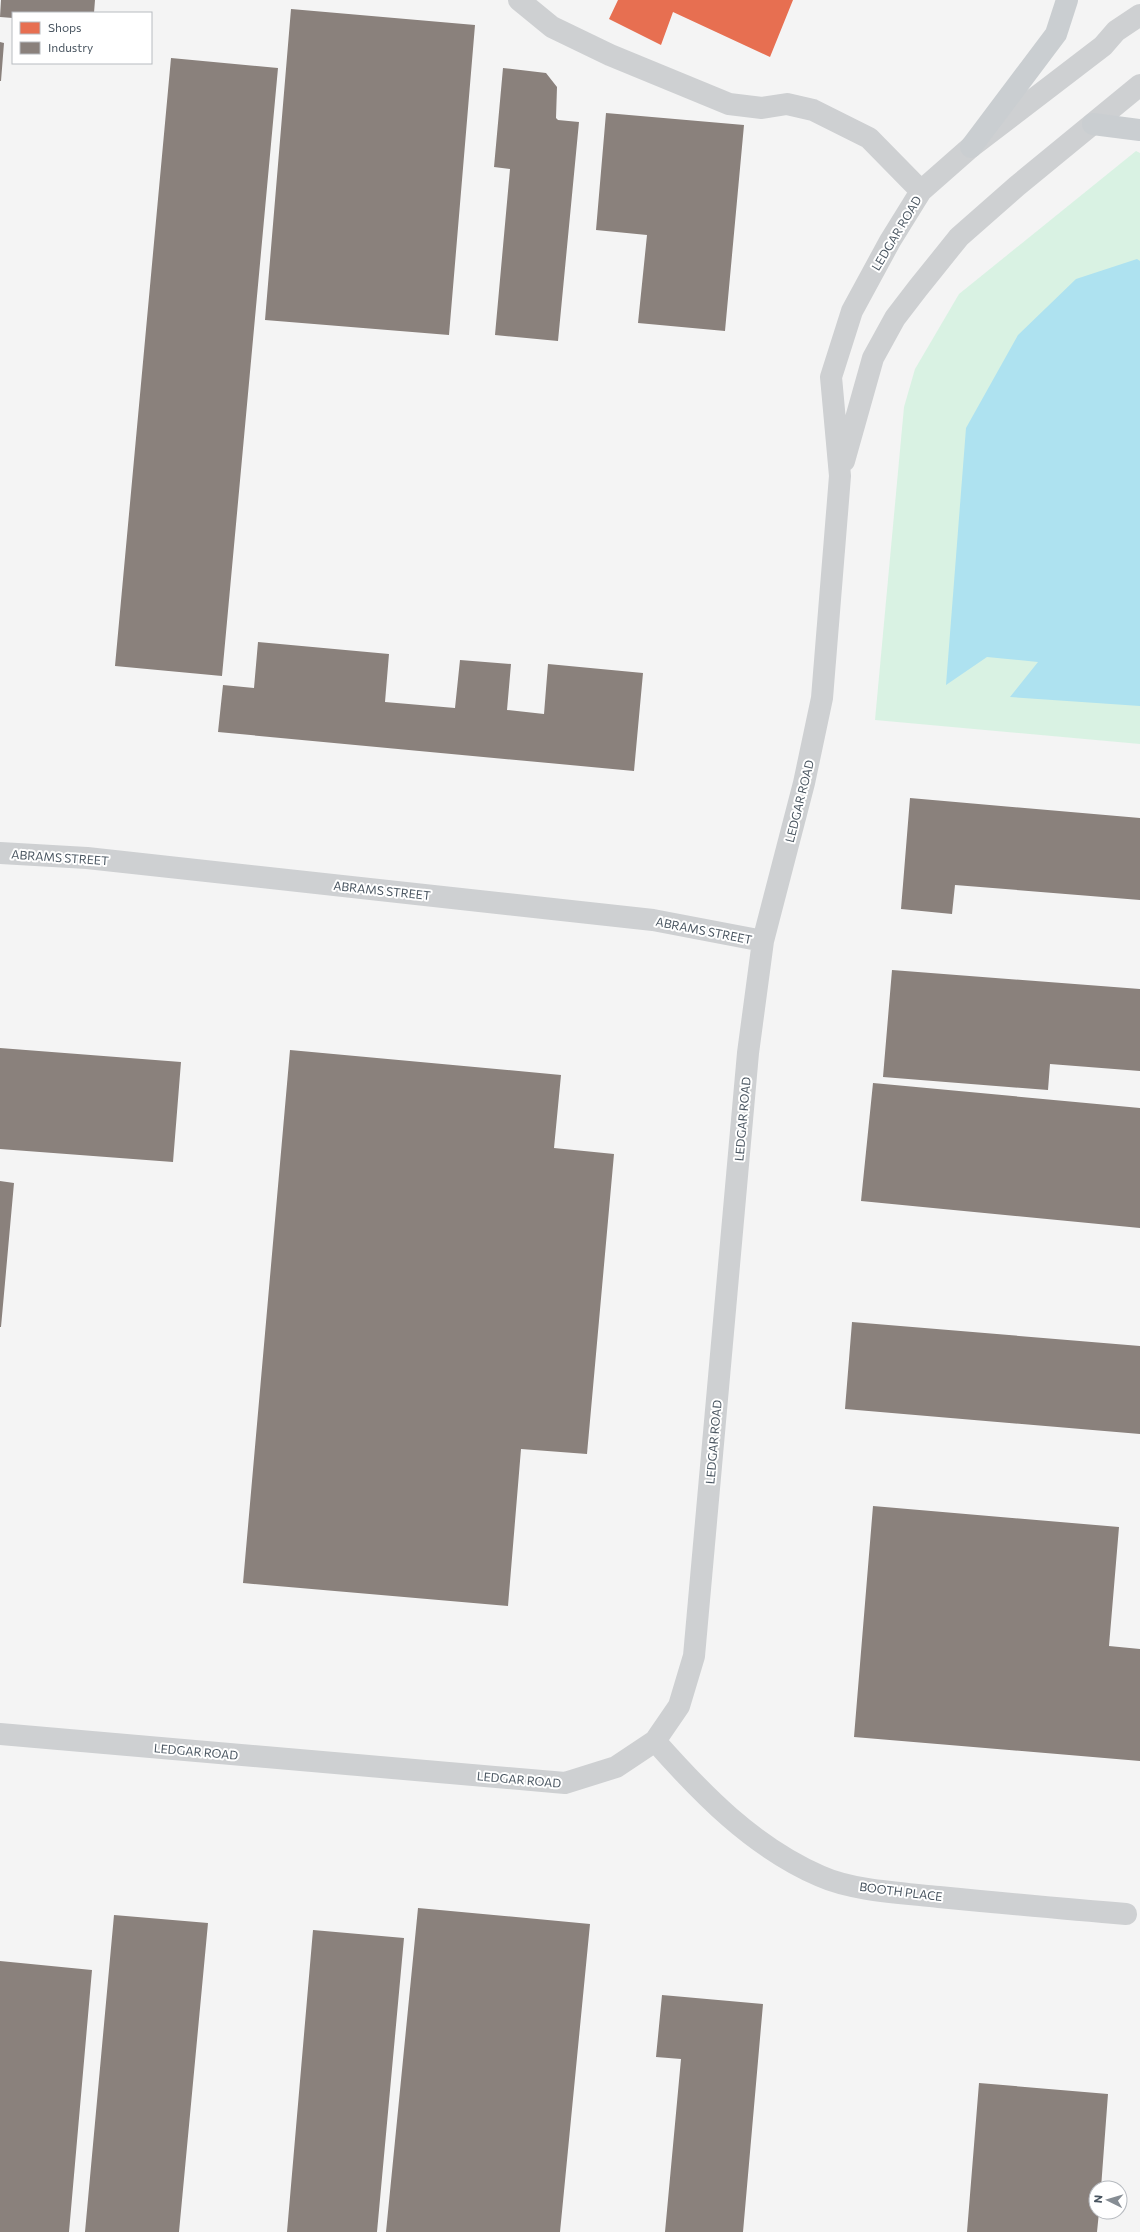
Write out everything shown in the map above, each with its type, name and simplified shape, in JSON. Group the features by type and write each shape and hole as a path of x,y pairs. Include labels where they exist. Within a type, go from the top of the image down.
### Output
{"main road":[{"path":"972,147 1056,34 1067,0"},
{"path":"1093,124 1140,130"}],"street":[{"path":"519,0 552,26 571,36 610,55 729,104 762,108 787,104 813,110 869,138 922,191"},
{"name":"LEDGAR ROAD","path":"0,1734 565,1783 616,1767 655,1741 679,1706 694,1656 748,1053 763,942 804,784 822,698 840,476 832,377 852,310 890,241 922,191 972,147 1103,46 1116,31 1140,15"},
{"name":"LEDGAR ROAD","path":"840,476 873,358 895,318 959,237 1017,186 1140,86"},
{"name":"ABRAMS STREET","path":"0,853 87,858 653,920 763,942"},
{"name":"BOOTH PLACE","path":"655,1741 693,1783 731,1819 773,1852 821,1877 873,1890 1126,1914"}],"green space":[{"path":"1136,151 1140,153 1140,744 875,720 904,407 915,369 959,294"}],"water":[{"path":"1137,259 1140,261 1140,706 1010,697 1038,662 987,657 946,685 966,428 1018,335 1076,279"}],"building: Shops":[{"path":"618,0 793,0 770,57 673,12 661,45 609,19"}],"building: Industry":[{"path":"1,0 95,0 94,12 12,12 12,18 0,17"},
{"path":"291,9 475,25 449,335 265,320"},
{"path":"0,42 4,43 1,81 0,81"},
{"path":"171,58 278,68 222,676 115,666"},
{"path":"503,68 546,73 557,87 556,118 558,120 579,122 558,341 495,335 510,169 494,167"},
{"path":"606,113 744,125 725,331 638,323 647,235 596,230"},
{"path":"258,642 389,654 385,702 455,708 460,660 511,664 507,710 544,714 548,664 643,673 634,771 218,732 223,685 254,688"},
{"path":"910,798 1140,818 1140,900 955,885 952,914 901,909"},
{"path":"892,970 1140,989 1140,1071 1050,1064 1048,1090 883,1077"},
{"path":"0,1048 181,1062 173,1162 0,1149"},
{"path":"290,1050 561,1075 554,1148 614,1154 587,1454 521,1449 508,1606 243,1583"},
{"path":"873,1083 1140,1108 1140,1228 861,1201"},
{"path":"0,1181 14,1183 1,1327 0,1327"},
{"path":"852,1322 1140,1346 1140,1434 845,1409"},
{"path":"873,1506 1119,1527 1109,1646 1140,1649 1140,1761 854,1737"},
{"path":"418,1908 590,1924 560,2232 386,2232"},
{"path":"114,1915 208,1923 179,2232 85,2232"},
{"path":"313,1930 404,1938 377,2232 287,2232"},
{"path":"0,1961 92,1970 69,2232 0,2232"},
{"path":"662,1995 763,2004 743,2232 665,2232 681,2059 656,2057"},
{"path":"979,2083 1108,2094 1102,2180 1088,2180 1088,2220 1098,2220 1097,2232 967,2232"}]}
